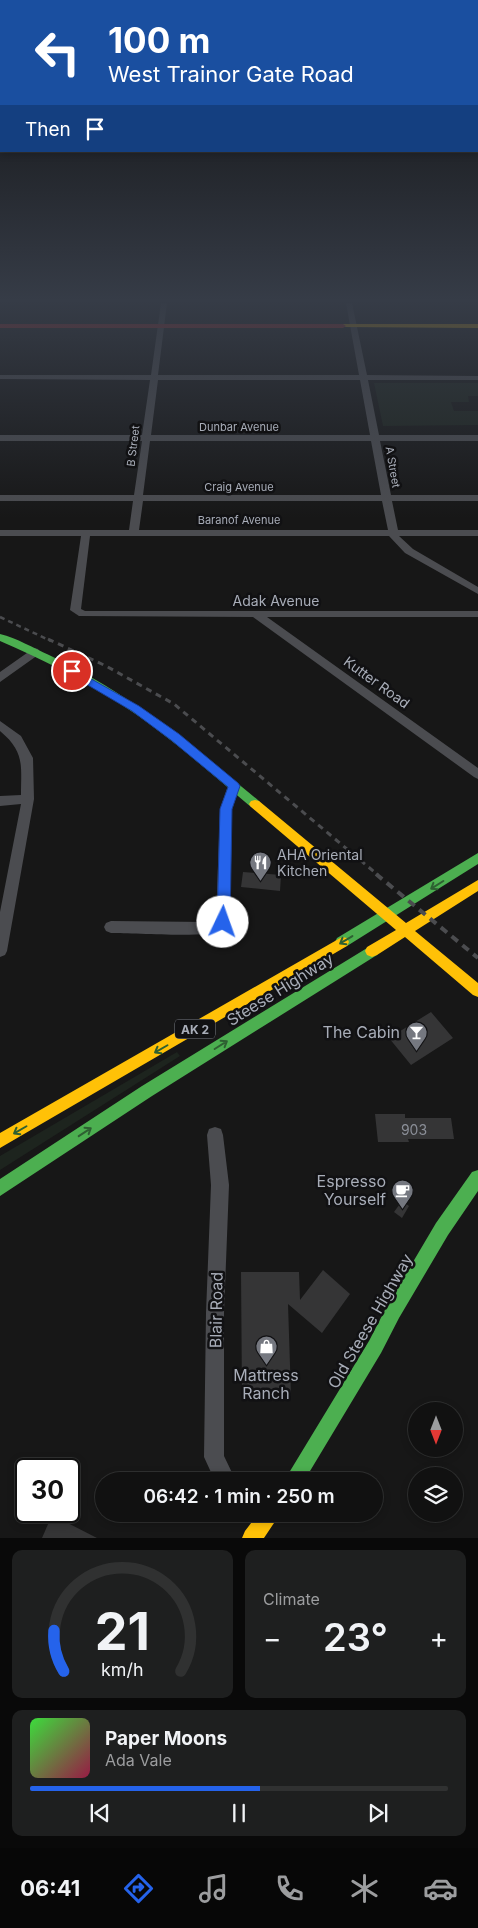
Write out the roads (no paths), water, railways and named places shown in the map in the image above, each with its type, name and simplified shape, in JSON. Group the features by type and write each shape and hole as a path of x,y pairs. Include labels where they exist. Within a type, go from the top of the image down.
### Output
{"main road":[{"path":"0,637 34,652 103,688 175,737 478,991"},
{"name":"Steese Highway","path":"0,1141 200,1026 478,858"},
{"name":"Steese Highway","path":"0,1188 147,1091 478,885"},
{"name":"Old Steese Highway","path":"299,1472 375,1347 393,1312 442,1229 478,1178"},
{"path":"252,1538 263,1522"}],"street":[{"name":"B Street","path":"134,532 153,375"},
{"name":"A Street","path":"362,375 376,438 392,532"},
{"path":"0,377 478,378"},
{"name":"Dunbar Avenue","path":"0,438 478,438"},
{"name":"Craig Avenue","path":"0,498 478,498"},
{"path":"392,532 394,537 409,551 478,591"},
{"name":"Baranof Avenue","path":"0,533 478,533"},
{"name":"Adak Avenue","path":"86,533 75,610 83,614 95,616 478,614"},
{"name":"Kutter Road","path":"258,615 478,774"},
{"path":"0,678 34,652"},
{"path":"0,725 17,739 27,758 28,799 4,912 0,951"},
{"path":"112,927 206,928 219,926 223,922 226,809 234,786"},
{"path":"0,801 28,799"},
{"name":"Blair Road","path":"215,1135 220,1185 215,1313 214,1458 221,1472"}],"railway":[{"path":"0,617 51,641"},
{"path":"48,639 106,666 174,704 378,875"},
{"path":"376,874 478,958"}],"place":[{"name":"AHA Oriental Kitchen","path":"261,881"},
{"name":"The Cabin","path":"416,1051"},
{"name":"Espresso Yourself","path":"402,1209"},
{"name":"Mattress Ranch","path":"266,1365"}]}
